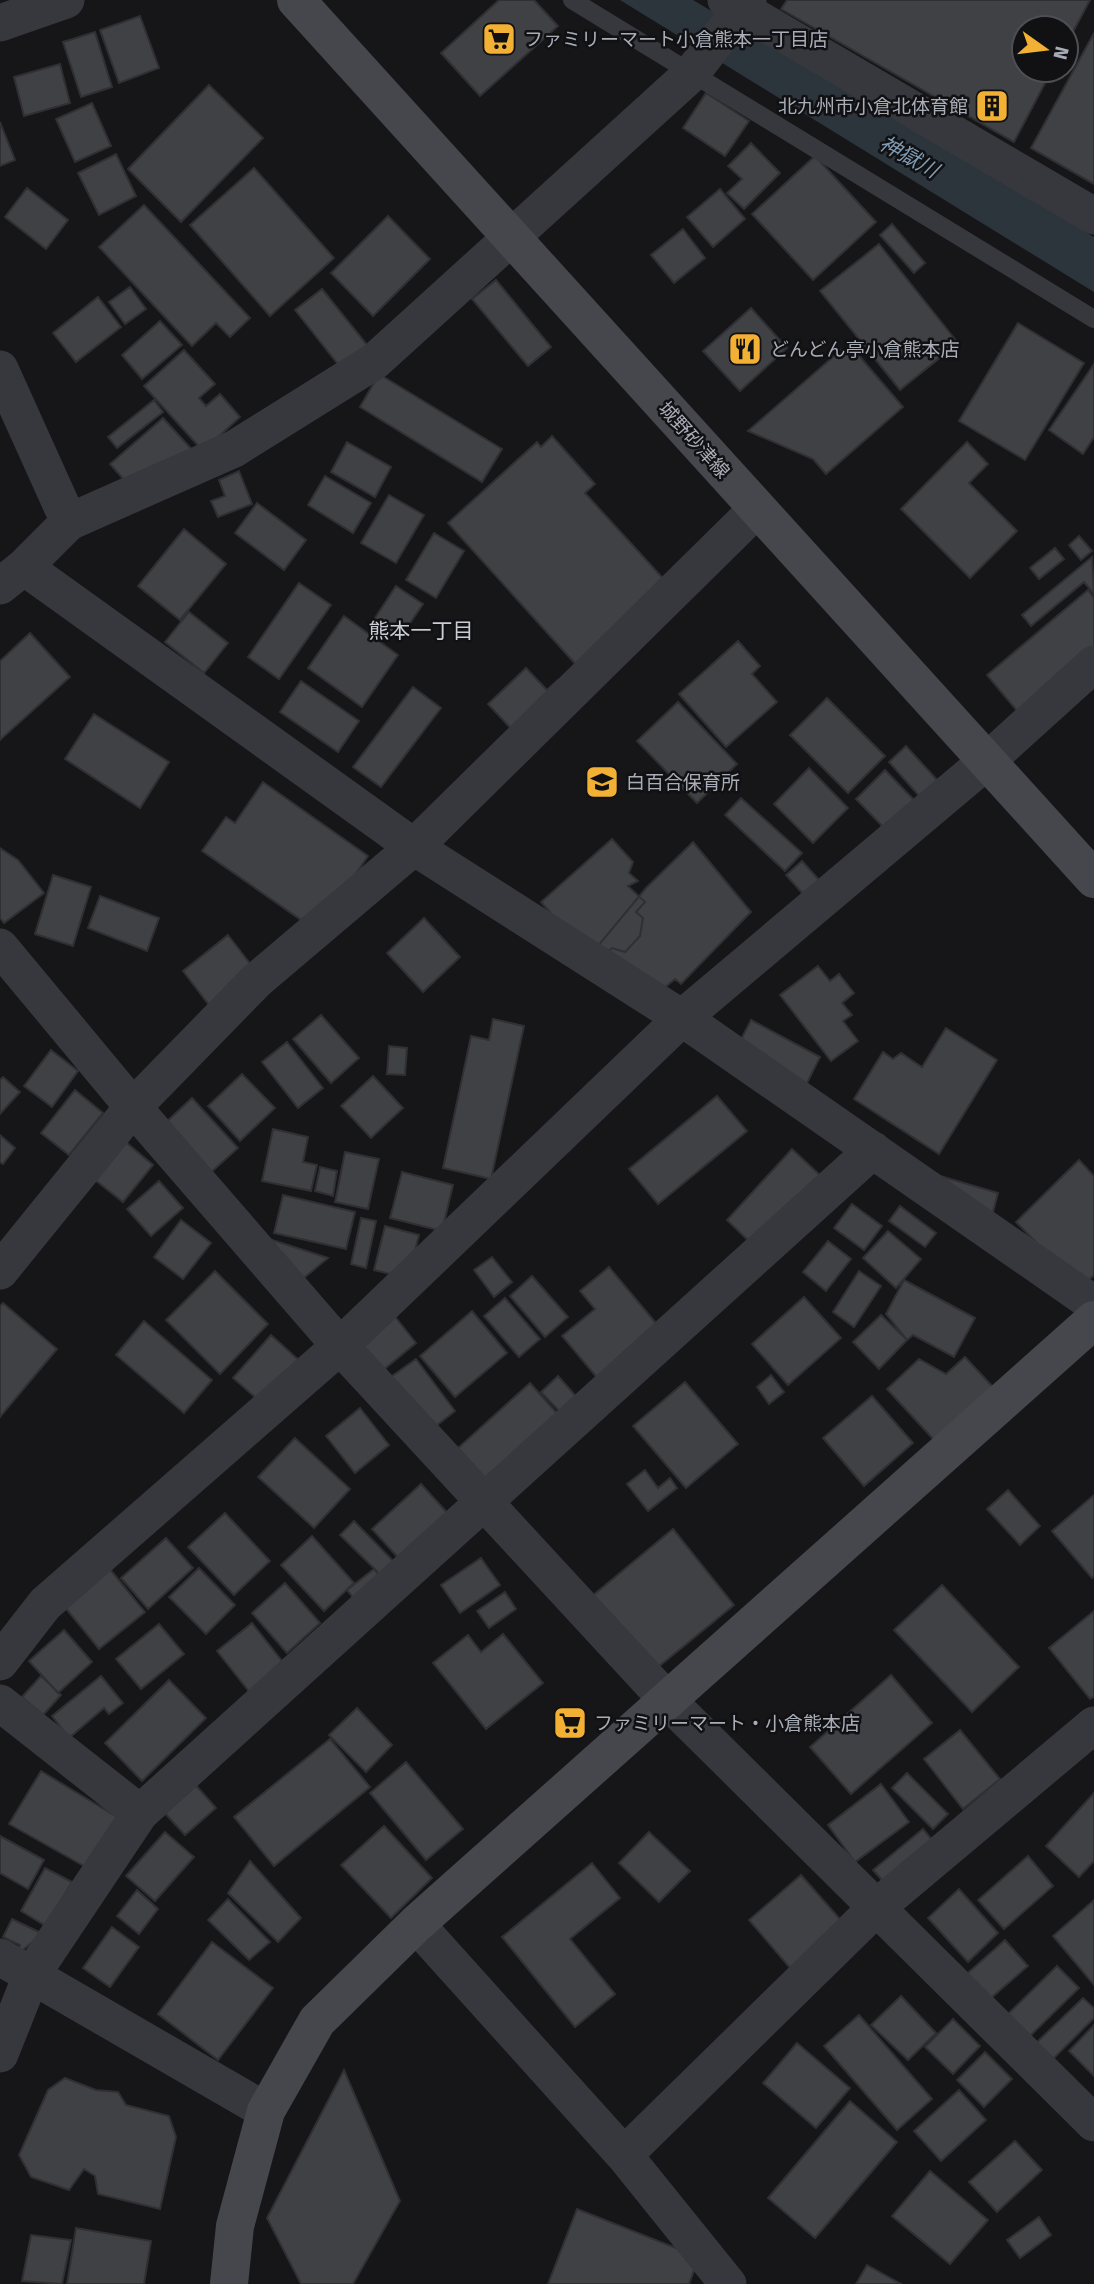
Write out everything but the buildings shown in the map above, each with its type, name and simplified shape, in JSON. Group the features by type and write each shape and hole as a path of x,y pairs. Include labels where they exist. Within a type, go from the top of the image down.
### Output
{"street":[{"path":"0,23 66,0"},
{"name":"城野砂津線","path":"296,0 1094,879"},
{"path":"1094,216 739,3 691,74 375,361 234,449 69,522 12,577 414,847 682,1018 1094,1304"},
{"path":"0,369 69,522"},
{"path":"0,1271 133,1107 256,981 414,847 757,509"},
{"path":"0,1662 45,1604 340,1346 682,1018 988,760 1094,664"},
{"path":"0,947 133,1107 340,1346 668,1701 876,1908 1088,2107"},
{"path":"0,2054 31,1976 141,1813 873,1150"},
{"path":"229,2284 235,2226 266,2111 317,2021 416,1924 1094,1320"},
{"path":"0,1703 141,1813"},
{"path":"624,2155 876,1908 1094,1725"},
{"path":"416,1924 624,2155 728,2284"},
{"path":"0,1958 266,2111"}],"lane":[{"path":"572,0 1094,318"}],"water":[{"name":"神獄川","path":"620,0 693,0 1094,237 1094,292"}],"place":[{"name":"ファミリーマート小倉熊本一丁目店","path":"499,39"},
{"name":"北九州市小倉北体育館","path":"992,106"},
{"name":"どんどん亭小倉熊本店","path":"745,349"},
{"name":"白百合保育所","path":"602,782"},
{"name":"ファミリーマート・小倉熊本店","path":"570,1723"}],"district":[{"name":"熊本一丁目","path":"421,631"}]}
